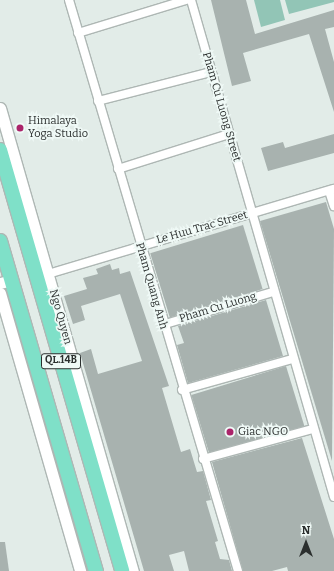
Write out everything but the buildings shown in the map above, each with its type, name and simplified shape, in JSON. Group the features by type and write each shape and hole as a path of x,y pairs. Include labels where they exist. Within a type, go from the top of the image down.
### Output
{"highway":[{"name":"Ngo Quyen","path":"0,150 41,275 122,571"},
{"name":"QL.14B","path":"0,241 6,282 96,571"},
{"path":"6,282 41,275"}],"street":[{"name":"Pham Quang Anh","path":"69,0 162,325 238,571"},
{"path":"78,33 186,0"},
{"name":"Pham Cu Luong Street","path":"191,0 251,214"},
{"path":"98,101 211,72"},
{"name":"Ngo Quyen","path":"0,108 41,275 133,571"},
{"path":"118,170 229,134"},
{"path":"332,190 334,206"},
{"name":"Le Huu Trac Street","path":"41,275 332,190"},
{"path":"251,214 292,359 334,497"},
{"name":"Pham Cu Luong","path":"162,325 273,292"},
{"path":"0,293 80,571"},
{"path":"182,390 292,359"},
{"path":"203,460 313,429"}],"green space":[{"path":"254,0 280,0 285,20 261,27"},
{"path":"285,0 334,0 334,2 289,14"}],"place":[{"name":"Himalaya Yoga Studio","path":"20,128"},
{"name":"Giac NGO","path":"230,432"}]}
